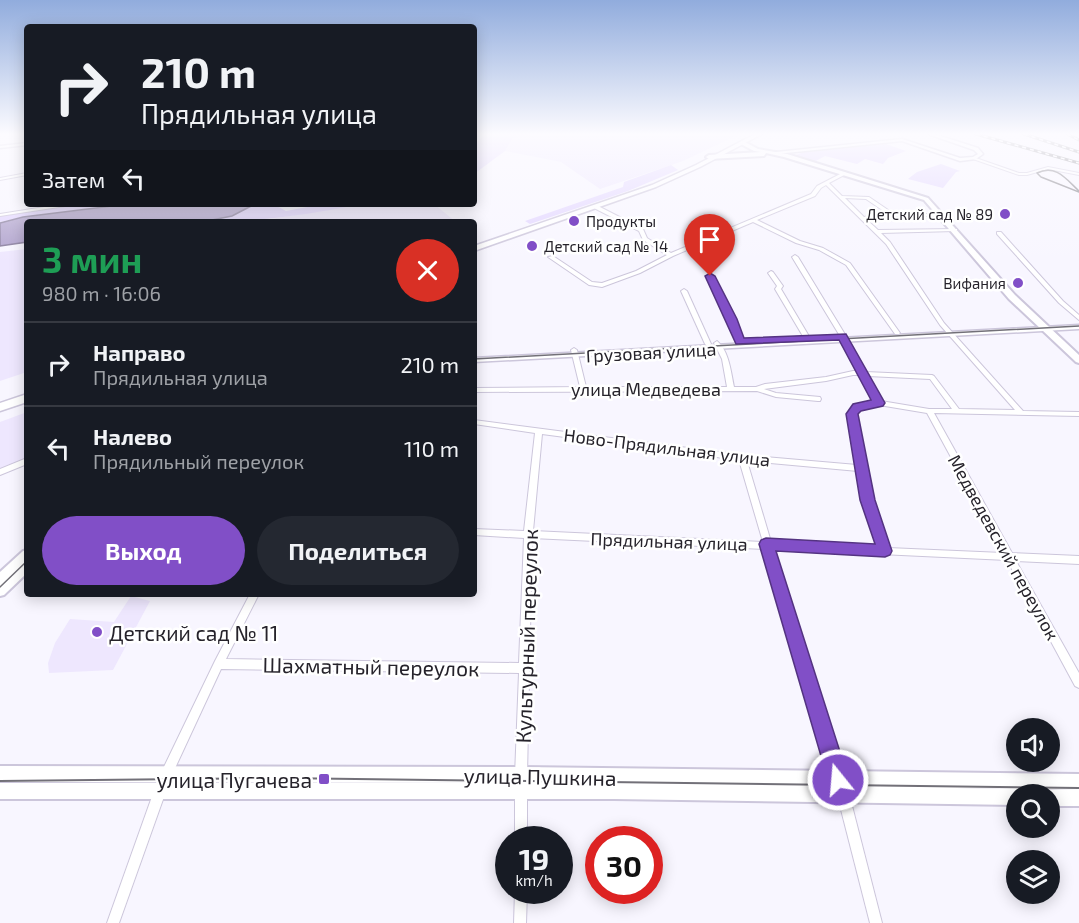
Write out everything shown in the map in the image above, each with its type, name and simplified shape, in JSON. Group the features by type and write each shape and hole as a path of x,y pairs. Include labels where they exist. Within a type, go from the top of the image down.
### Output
{"main road":[{"path":"558,219 666,177"},
{"path":"477,246 596,207 672,177"},
{"path":"858,177 921,196 932,203 1012,297 1079,360"},
{"path":"0,410 24,401"},
{"path":"0,580 24,558"},
{"path":"0,591 24,568"},
{"name":"улица Пушкина","path":"0,774 166,774 841,788 1006,796"},
{"name":"улица Пушкина","path":"841,788 1079,782"},
{"name":"улица Пушкина","path":"0,791 521,783"},
{"path":"1060,798 1079,798"}],"street":[{"path":"551,257 591,284 602,285 638,272 671,255 813,195 816,189 837,177"},
{"path":"827,183 888,243 949,333 1020,412"},
{"path":"842,197 867,198 893,215"},
{"path":"0,215 52,207"},
{"path":"596,207 641,230 645,239 671,255"},
{"path":"864,218 893,215 942,215"},
{"path":"752,220 798,242 821,249 848,264 897,333"},
{"path":"877,232 955,230"},
{"path":"999,233 1061,302 1079,318"},
{"path":"795,257 879,403"},
{"path":"771,273 780,286 777,290 807,338"},
{"path":"710,276 732,319 740,342"},
{"path":"684,291 708,344"},
{"name":"Грузовая улица","path":"477,356 718,346 1079,323"},
{"name":"Грузовая улица","path":"1043,327 1079,327"},
{"name":"Грузовая улица","path":"477,360 708,344 718,346 740,342 807,338 844,339 897,333 949,333"},
{"path":"718,346 725,359 731,389"},
{"path":"575,353 583,388"},
{"path":"757,389 789,381 862,373 932,377 957,411"},
{"name":"улица Медведева","path":"477,390 757,389 776,395 818,399"},
{"path":"885,551 871,516 860,468 852,411 857,407 879,403 929,411 1079,414"},
{"name":"Медведевский переулок","path":"929,411 1079,683"},
{"name":"Ново-Прядильная улица","path":"477,422 742,458 860,468"},
{"name":"Культурный переулок","path":"521,826 528,536 539,432"},
{"path":"742,458 841,788 876,923"},
{"path":"0,472 24,462"},
{"name":"Прядильная улица","path":"477,532 1079,560"},
{"path":"113,923 166,774 218,664 253,597"},
{"name":"Шахматный переулок","path":"218,664 524,668"},
{"path":"520,923 521,904"}],"shaded area":[{"path":"583,177 635,177 600,189"},
{"path":"638,177 661,177 628,191 530,224 525,221 623,187 624,182"},
{"path":"910,177 952,177 943,188 908,179"},
{"path":"61,207 102,207 0,222 0,216"},
{"path":"104,207 249,207 232,216 217,219 24,219 24,242 0,246 0,223 23,217"},
{"path":"249,207 279,207 286,211 307,207 344,207 262,219 217,219 232,216"},
{"path":"343,207 438,207 452,219 271,219"},
{"path":"24,249 24,373 0,381 0,252"},
{"path":"24,413 24,460 0,469 0,422"},
{"name":"Детский сад № 11","path":"130,597 150,601 113,670 49,673 48,663 55,643 70,619 114,622"}],"tram line":[{"path":"1041,177 1079,192"},
{"path":"1064,177 1079,191"},
{"path":"477,359 1079,326"},
{"path":"0,587 24,564"},
{"path":"0,781 279,778 1079,788"}],"place":[{"name":"Детский сад № 89","path":"1005,214"},
{"name":"Продукты","path":"574,221"},
{"name":"Детский сад № 14","path":"532,246"},
{"name":"Вифания","path":"1018,283"},
{"name":"Детский сад № 11","path":"97,632"},
{"name":"улица Пугачева","path":"324,779"}],"route":[{"path":"710,276 732,319 740,342 843,336 879,403 857,407 852,414 867,500 885,551 766,544 838,780"}]}
